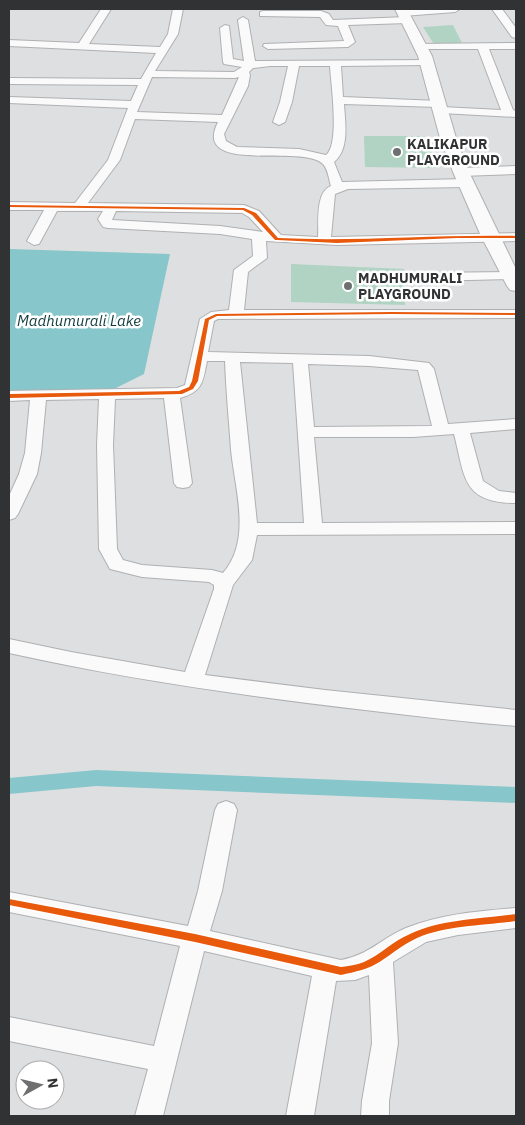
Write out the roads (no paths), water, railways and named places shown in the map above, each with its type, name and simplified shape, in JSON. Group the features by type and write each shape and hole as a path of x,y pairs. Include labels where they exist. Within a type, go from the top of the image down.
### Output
{"main road":[{"path":"404,14 428,62 448,138 464,178 513,281"}],"street":[{"path":"84,45 106,9"},
{"path":"79,207 114,160 146,78 173,34 178,9"},
{"path":"263,15 321,14 326,16 330,23 342,23 456,9"},
{"path":"497,9 515,32"},
{"path":"244,20 246,36 245,75 242,86 218,134 219,141 227,149 314,155 327,160 337,187"},
{"path":"270,63 267,42 348,44 350,42 342,23"},
{"path":"246,36 226,32 228,62 246,68"},
{"path":"9,43 162,50"},
{"path":"421,46 516,46"},
{"path":"337,100 512,114 482,46"},
{"path":"9,94 12,81 226,76 246,68 270,63 428,62"},
{"path":"279,122 286,102 294,63"},
{"path":"327,160 334,156 337,150 335,63"},
{"path":"9,100 225,119"},
{"path":"324,241 327,196 330,191 337,187 464,178 516,170"},
{"path":"9,206 244,209 254,214 277,239"},
{"path":"34,241 52,206"},
{"path":"111,208 105,218 108,224 220,230 277,239 324,241 490,236 516,237"},
{"path":"236,314 241,270 260,258 259,235"},
{"path":"428,277 513,281"},
{"path":"9,396 180,393 191,388 195,382 207,319 216,315 516,314"},
{"path":"199,356 369,361 424,366 441,430"},
{"path":"193,679 224,589 224,584 244,558 248,529 248,509 238,429 232,357"},
{"path":"300,359 313,528"},
{"path":"171,393 178,434 183,483"},
{"path":"107,395 105,446 108,549 111,557 118,565 142,572 212,576 220,579 224,584"},
{"path":"9,514 28,474 33,453 38,396"},
{"path":"306,432 441,430 516,424"},
{"path":"461,429 475,483 481,490 490,495 516,498"},
{"path":"248,529 516,528"},
{"path":"9,646 42,654 268,690 516,718"},
{"path":"149,1116 195,938 204,918 210,897 226,810"},
{"path":"9,902 195,938 341,971 358,969 380,959 402,943 423,932 456,925 516,918"},
{"path":"375,1116 374,1107 384,1058 386,1027 380,959"},
{"path":"300,1116 326,968"},
{"path":"9,1029 163,1060"}],"water":[{"name":"Madhumurali Lake","path":"9,249 170,254 144,374 110,391 9,390"}],"waterway":[{"path":"9,786 96,778 516,795"}],"place":[{"name":"KALIKAPUR PLAYGROUND","path":"397,152"},
{"name":"MADHUMURALI PLAYGROUND","path":"348,286"}]}
